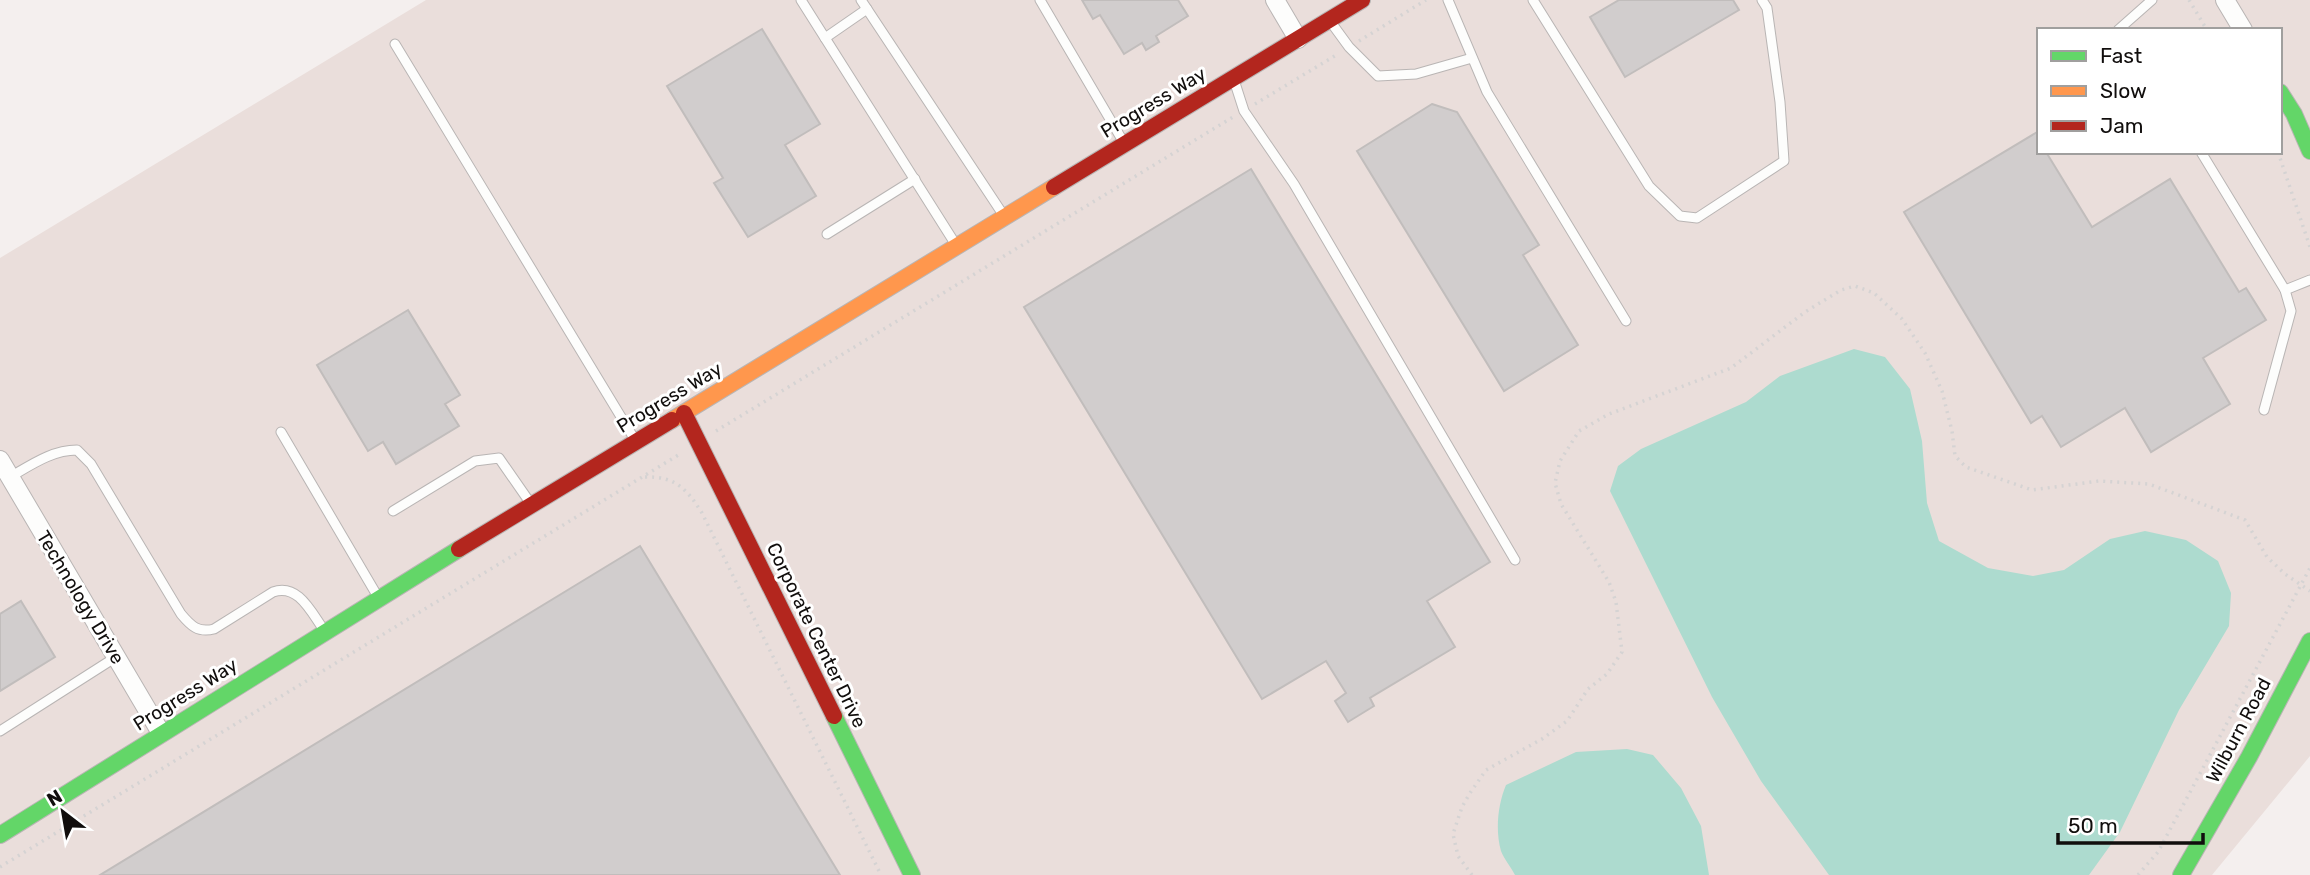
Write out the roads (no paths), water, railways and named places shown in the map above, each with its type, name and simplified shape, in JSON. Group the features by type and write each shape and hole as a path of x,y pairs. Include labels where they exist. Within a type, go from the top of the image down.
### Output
{"street":[{"path":"1275,0 1298,39"},
{"name":"Progress Way","path":"2,828 1362,0"},
{"path":"2225,0 2242,28"},
{"path":"2282,95 2294,114 2310,151"},
{"name":"Corporate Center Drive","path":"684,412 912,875"},
{"name":"Technology Drive","path":"0,460 161,733"},
{"name":"Wilburn Road","path":"2182,875 2249,757 2310,641"}],"lane":[{"path":"801,0 957,247"},
{"path":"861,0 1005,218"},
{"path":"1040,0 1125,144"},
{"path":"1448,0 1487,92 1626,321"},
{"path":"1534,0 1648,186 1680,216 1697,218 1784,161 1767,8 1762,0"},
{"path":"2120,28 2152,0"},
{"path":"825,38 867,9"},
{"path":"1329,20 1349,47 1378,76 1416,74 1472,58"},
{"path":"395,44 636,442"},
{"path":"1233,78 1244,111 1301,196 1515,560"},
{"path":"2203,154 2285,290 2291,311 2264,410"},
{"path":"827,234 915,180"},
{"path":"2285,290 2310,280"},
{"path":"281,432 379,598"},
{"path":"10,477 53,454 78,450 91,464 191,627 204,632 214,629 284,588 295,593 325,632"},
{"path":"393,511 475,461 499,458 532,505"},
{"path":"0,731 117,657"}]}
